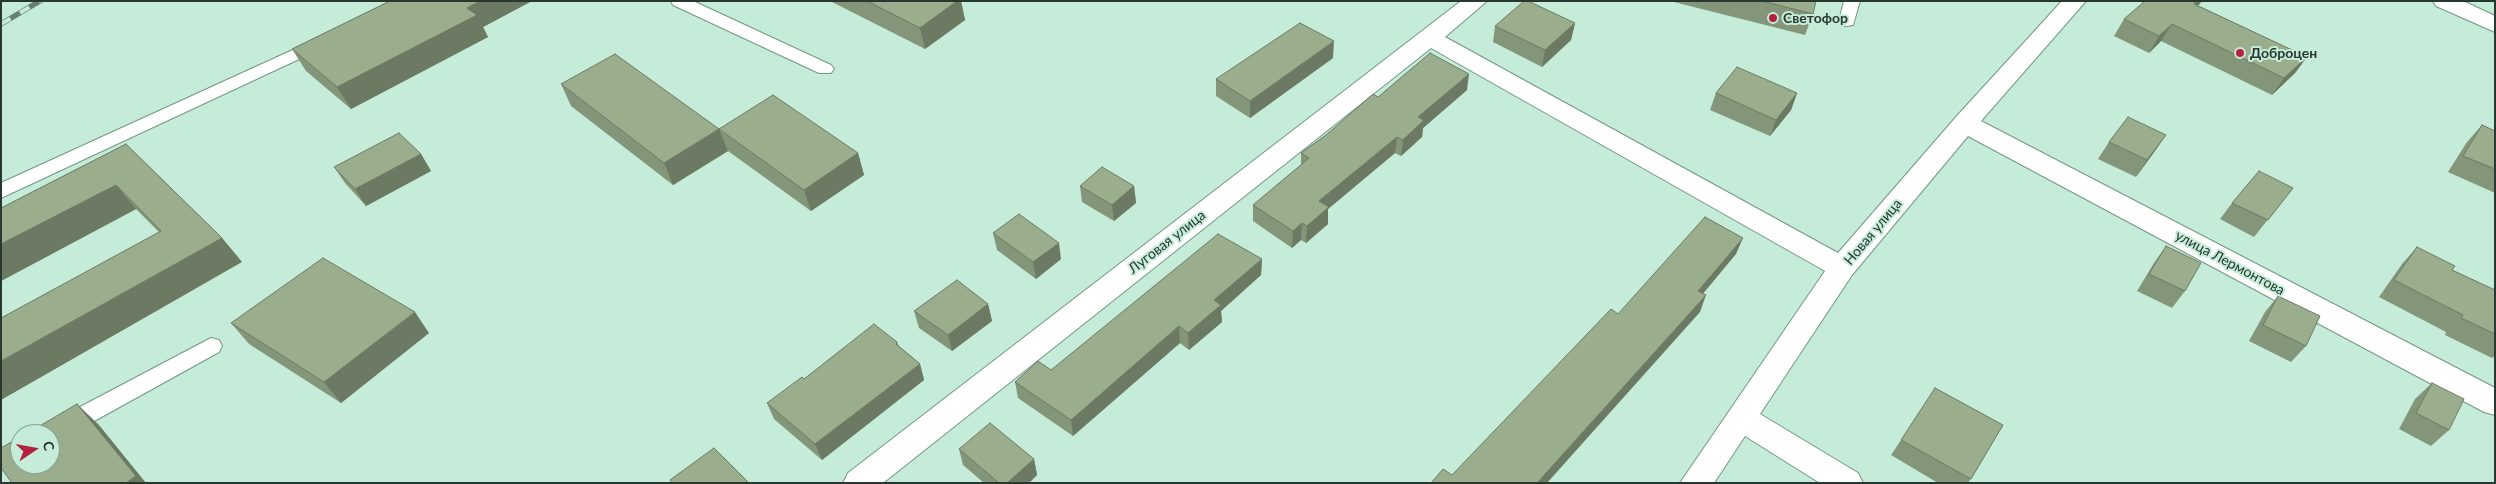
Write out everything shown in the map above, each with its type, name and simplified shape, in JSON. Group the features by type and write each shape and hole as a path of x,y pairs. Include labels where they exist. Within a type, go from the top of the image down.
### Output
{"street":[{"name":"Луговая улица","path":"858,483 1476,1"},
{"name":"Новая улица","path":"1696,483 1842,268 1965,123 2075,1"},
{"path":"2444,1 2495,25"},
{"path":"1430,38 1842,268"},
{"name":"улица Лермонтова","path":"1965,123 2495,403"},
{"path":"1740,417 1847,483"}],"lane":[{"path":"679,1 825,68"},
{"path":"1846,21 1852,1"},
{"path":"1,190 338,35"},
{"path":"60,429 211,346"}],"building":[{"path":"390,1 480,1 467,8 477,15 337,87 292,49"},
{"path":"867,1 957,1 920,28"},
{"path":"1524,1 1528,1 1575,23 1545,50 1495,26"},
{"path":"1762,1 1816,1 1813,14"},
{"path":"2145,1 2196,1 2194,4 2307,57 2284,78 2172,24 2159,36 2124,19"},
{"path":"1300,23 1334,41 1250,101 1216,79"},
{"path":"1430,53 1469,74 1418,117 1424,120 1403,140 1397,137 1319,201 1329,207 1307,226 1302,223 1293,231 1253,205 1309,158 1301,153 1326,135 1373,94 1378,97"},
{"path":"615,54 719,129 664,163 561,84"},
{"path":"1737,67 1797,93 1776,120 1716,93"},
{"path":"773,95 858,153 804,190 719,129"},
{"path":"2128,117 2166,135 2147,160 2109,142"},
{"path":"2482,125 2495,131 2495,169 2463,156"},
{"path":"399,133 421,154 355,189 334,167"},
{"path":"126,144 222,238 1,361 1,318 161,231 116,185 1,244 1,208"},
{"path":"1102,167 1134,186 1112,205 1080,186"},
{"path":"2259,171 2293,188 2268,220 2232,203"},
{"path":"1019,214 1059,243 1033,262 993,233"},
{"path":"1705,217 1743,238 1698,291 1706,295 1537,483 1431,483 1443,469 1452,475 1611,309 1618,314"},
{"path":"1218,234 1262,259 1214,300 1221,305 1188,333 1179,326 1071,420 1015,382 1038,361 1051,370"},
{"path":"2166,246 2201,263 2185,291 2149,274"},
{"path":"2417,247 2455,266 2452,270 2495,290 2495,334 2461,318 2463,315 2394,280"},
{"path":"323,258 415,312 324,382 231,323"},
{"path":"957,280 988,304 948,335 914,311"},
{"path":"2278,296 2320,316 2306,346 2263,325"},
{"path":"874,324 897,342 896,344 920,364 815,444 767,403 802,377 804,379"},
{"path":"2432,383 2464,399 2449,430 2416,413"},
{"path":"1935,388 2003,425 1971,479 1901,440"},
{"path":"77,404 136,476 126,483 12,483 1,468 1,448 10,443 10,474 60,474 60,424 43,424"},
{"path":"990,423 1034,459 1007,483 999,483 959,449"},
{"path":"714,448 749,483 672,483 670,480"}],"railway":[{"path":"1,24 40,1"}],"place":[{"name":"Светофор","path":"1773,18"},
{"name":"Доброцен","path":"2240,53"}]}
